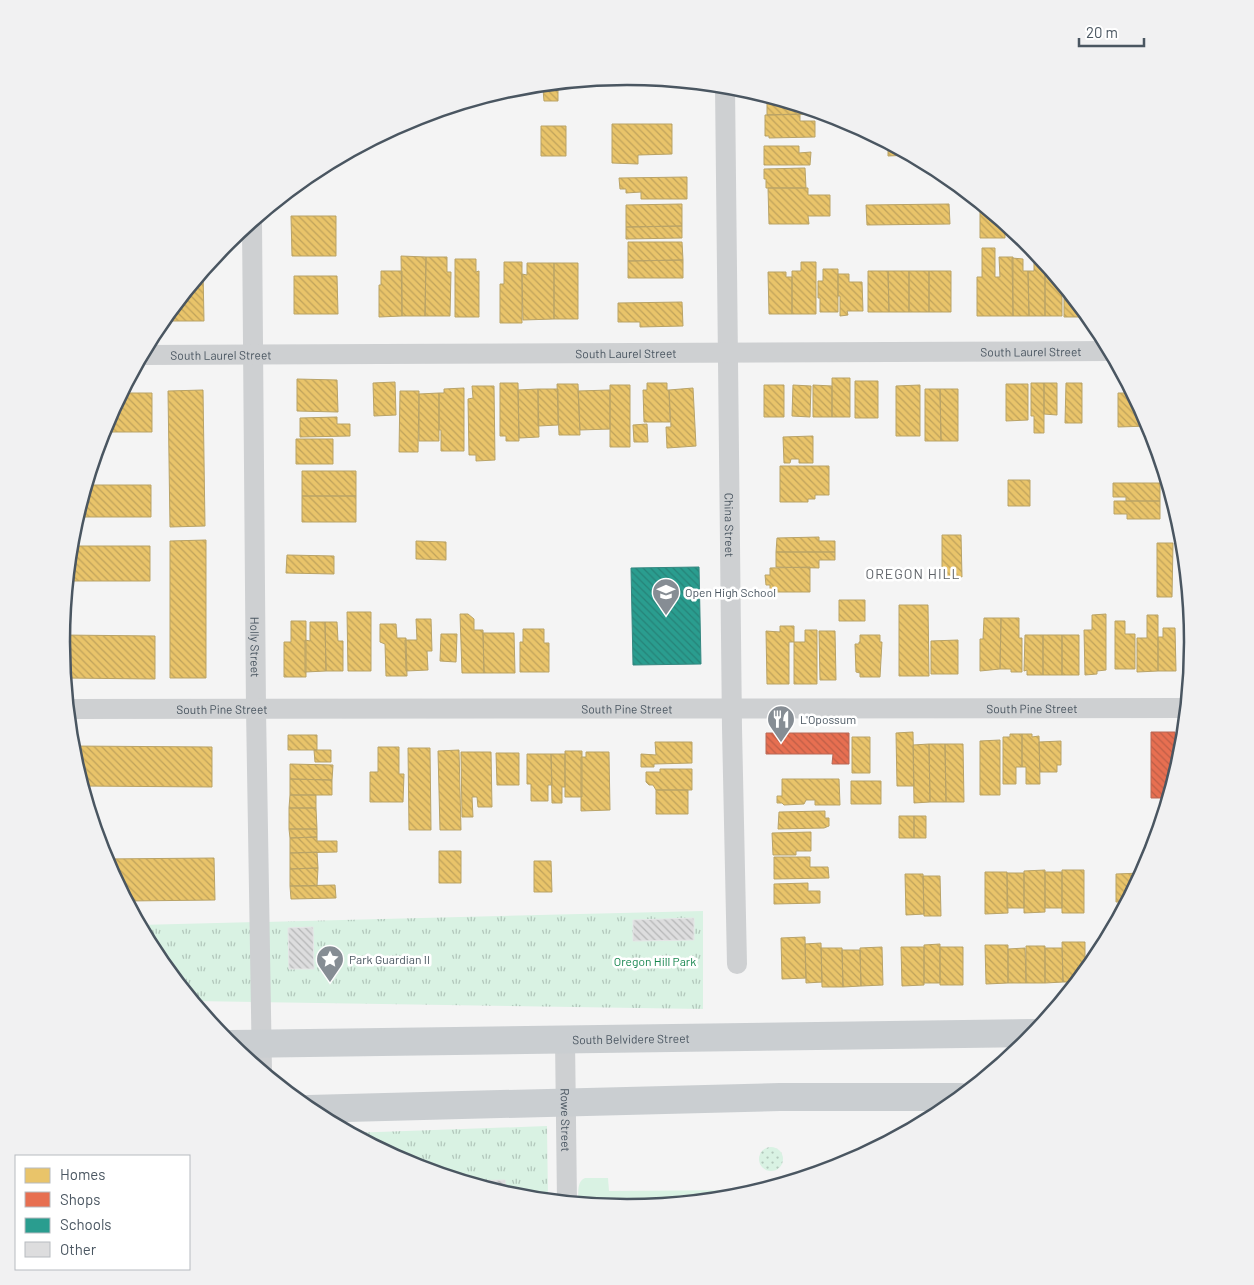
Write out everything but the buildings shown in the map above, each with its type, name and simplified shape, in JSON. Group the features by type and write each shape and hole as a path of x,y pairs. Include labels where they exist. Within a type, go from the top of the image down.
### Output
{"main road":[{"name":"South Belvidere Street","path":"241,1044 1024,1033"},
{"path":"322,1109 780,1097 948,1097"}],"street":[{"name":"China Street","path":"725,94 732,709 737,964"},
{"name":"Holly Street","path":"252,231 256,709 262,1063"},
{"name":"South Laurel Street","path":"151,355 1101,351"},
{"name":"South Pine Street","path":"74,709 1180,708"},
{"name":"Rowe Street","path":"565,1039 567,1196"}],"green space":[{"name":"Oregon Hill Park","path":"703,911 703,1009 201,1001 164,952 147,925"},
{"path":"547,1126 548,1194 483,1181 448,1170 414,1157 363,1133"},
{"path":"771,1147 780,1150 783,1159 780,1168 771,1171 762,1168 759,1159 762,1150"},
{"path":"585,1178 608,1178 609,1191 729,1190 700,1195 627,1200 578,1197 578,1189"}],"place":[{"name":"Open High School","path":"666,616"},
{"name":"L'Opossum","path":"781,743"},
{"name":"Park Guardian II","path":"330,983"}],"district":[{"name":"OREGON HILL","path":"913,573"}]}
